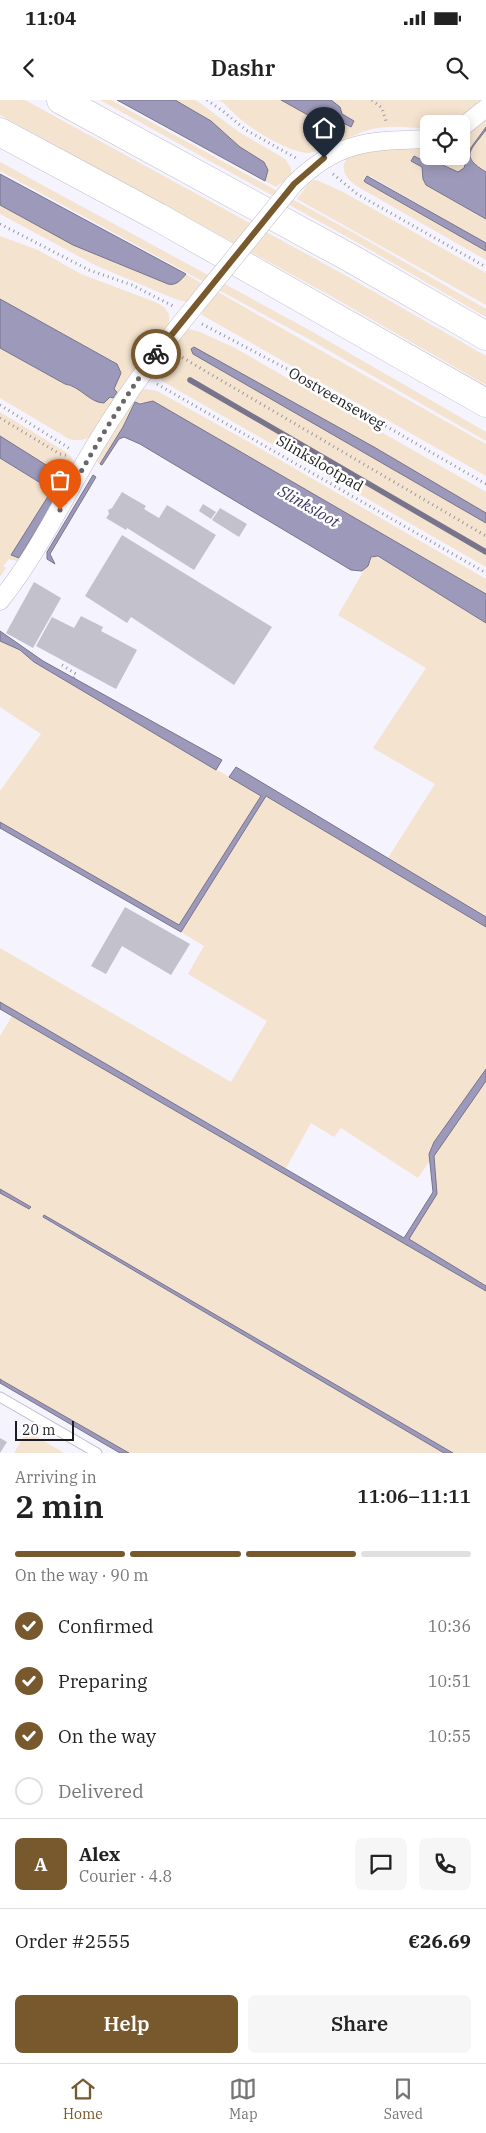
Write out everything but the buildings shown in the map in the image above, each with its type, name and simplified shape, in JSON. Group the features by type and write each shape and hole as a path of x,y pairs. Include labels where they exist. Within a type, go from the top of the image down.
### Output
{"highway":[{"path":"60,100 343,254 486,336"},
{"path":"0,132 175,226 486,403"}],"street":[{"path":"470,121 486,108"},
{"path":"0,602 27,565 60,510 87,459 140,375 294,184 313,166 339,151 358,144 391,139 420,139"}],"lane":[{"path":"0,1397 97,1453"}],"path":[{"path":"207,100 246,130 313,166 326,168 357,194 486,267"},
{"path":"372,100 382,108 391,139"},
{"name":"Oostveenseweg","path":"0,224 89,270 157,297 187,316 289,370 486,484"},
{"path":"162,346 486,536"},
{"name":"Slinkslootpad","path":"140,375 268,446 486,573"},
{"path":"0,405 87,459"},
{"path":"0,418 60,454 87,459"},
{"path":"62,665 76,674 70,684"}],"shaded area":[{"path":"0,100 25,100 343,274 486,356 486,385 331,296 0,115"},
{"path":"100,100 111,100 363,238 486,309 486,317 360,244"},
{"path":"175,100 195,100 200,103 239,132 285,159 291,168 291,176 276,187 265,181 268,170 266,164 240,147 211,121"},
{"path":"219,100 281,100 324,124 332,119 354,121 342,114 340,107 331,100 486,100 467,115 420,115 420,129 375,128 307,153 290,149 262,134 236,116"},
{"path":"486,119 486,127 470,149 470,131"},
{"path":"486,130 486,172 472,162 470,152"},
{"path":"420,147 420,160 414,157 411,161 422,167 426,185 486,219 486,243 370,176 364,181 486,251 486,260 352,182 344,172 347,158 369,149"},
{"path":"0,162 311,331 486,432 486,441 307,338 0,171"},
{"path":"444,165 465,165 458,172"},
{"path":"314,180 345,193 486,273 486,305 297,199 309,183"},
{"path":"0,205 65,240 132,269 180,281 186,274 201,283 187,302 175,299 95,265 0,214"},
{"path":"0,236 38,250 81,274 155,302 164,307 169,314 169,326 98,432 88,438 81,440 69,439 0,398 0,348 95,400 113,397 117,392 114,388 121,373 113,361 0,299"},
{"path":"216,291 486,444 486,476 202,315 203,309"},
{"path":"189,329 235,348 486,492 486,567 162,381 160,367 163,359 172,345"},
{"path":"140,390 157,391 249,442 486,579 486,594 242,453 144,403 135,402 123,427 100,464 95,460"},
{"path":"0,412 66,452 73,459 75,468 74,475 18,561 9,559 3,566 6,568 0,577 0,458 52,490 12,555 19,558 64,485 62,475 0,436"},
{"path":"374,556 388,562 486,623 486,917 388,858 435,784 373,748 426,668 338,615"},
{"path":"0,641 20,650 34,662 262,796 179,926 0,821 0,791 41,734 0,707"},
{"path":"266,796 486,925 486,1286 408,1239 437,1194 433,1156 418,1178 341,1128 334,1137 311,1123 286,1168 0,1002 0,948 231,1082 267,1021 188,974 204,946 181,932"},
{"path":"12,1016 486,1291 486,1453 453,1453 44,1215 43,1218 444,1453 129,1453 0,1379 0,1193 29,1209 30,1207 0,1189 0,1036"},
{"path":"27,1431 64,1453 14,1453"}],"water":[{"path":"117,100 175,100 211,121 240,147 264,162 268,170 265,181"},
{"path":"281,100 331,100 340,107 342,114 354,121 351,127 336,119 324,124"},
{"path":"486,127 486,130 470,152 470,149"},
{"path":"414,156 420,159 420,165 443,165 458,172 465,165 470,165 470,157 472,162 486,172 486,219 426,185 423,179 422,167 411,161"},
{"path":"0,174 186,274 176,283 168,284 73,245 0,205"},
{"path":"367,176 486,243 486,251 365,182"},
{"path":"0,299 117,364 121,373 114,389 117,392 113,398 110,397 104,403 94,400 70,385 0,348"},
{"path":"194,347 374,447 486,513 486,523 193,354 191,349"},
{"name":"Slinksloot","path":"153,401 486,594 486,623 378,556 371,557 368,566 362,571 351,570 140,444 124,437 119,439 102,465 100,464 123,427 135,402 140,404"},
{"path":"0,436 62,475 64,485 19,558 11,555 52,490 0,458"},
{"path":"93,475 96,477 50,554 55,564 47,559 47,552"},
{"path":"0,631 43,661 222,760 216,770 34,662 20,650 0,641"},
{"path":"236,767 486,917 486,927 266,796 181,932 0,828 0,822 179,925 261,796 229,777"},
{"path":"0,1002 404,1238 433,1192 429,1154 434,1142 486,1069 486,1081 434,1156 437,1194 409,1239 486,1286 486,1291 0,1009"},
{"path":"0,1189 31,1207 29,1209 0,1193"},
{"path":"44,1215 453,1453 444,1453 43,1217"},
{"path":"0,1379 129,1453 120,1453 0,1383"}],"waterway":[{"path":"190,380 486,552"}],"way so far":[{"path":"60,510 87,459 140,375 156,354"}],"route":[{"path":"156,354 294,184 324,158"}]}
